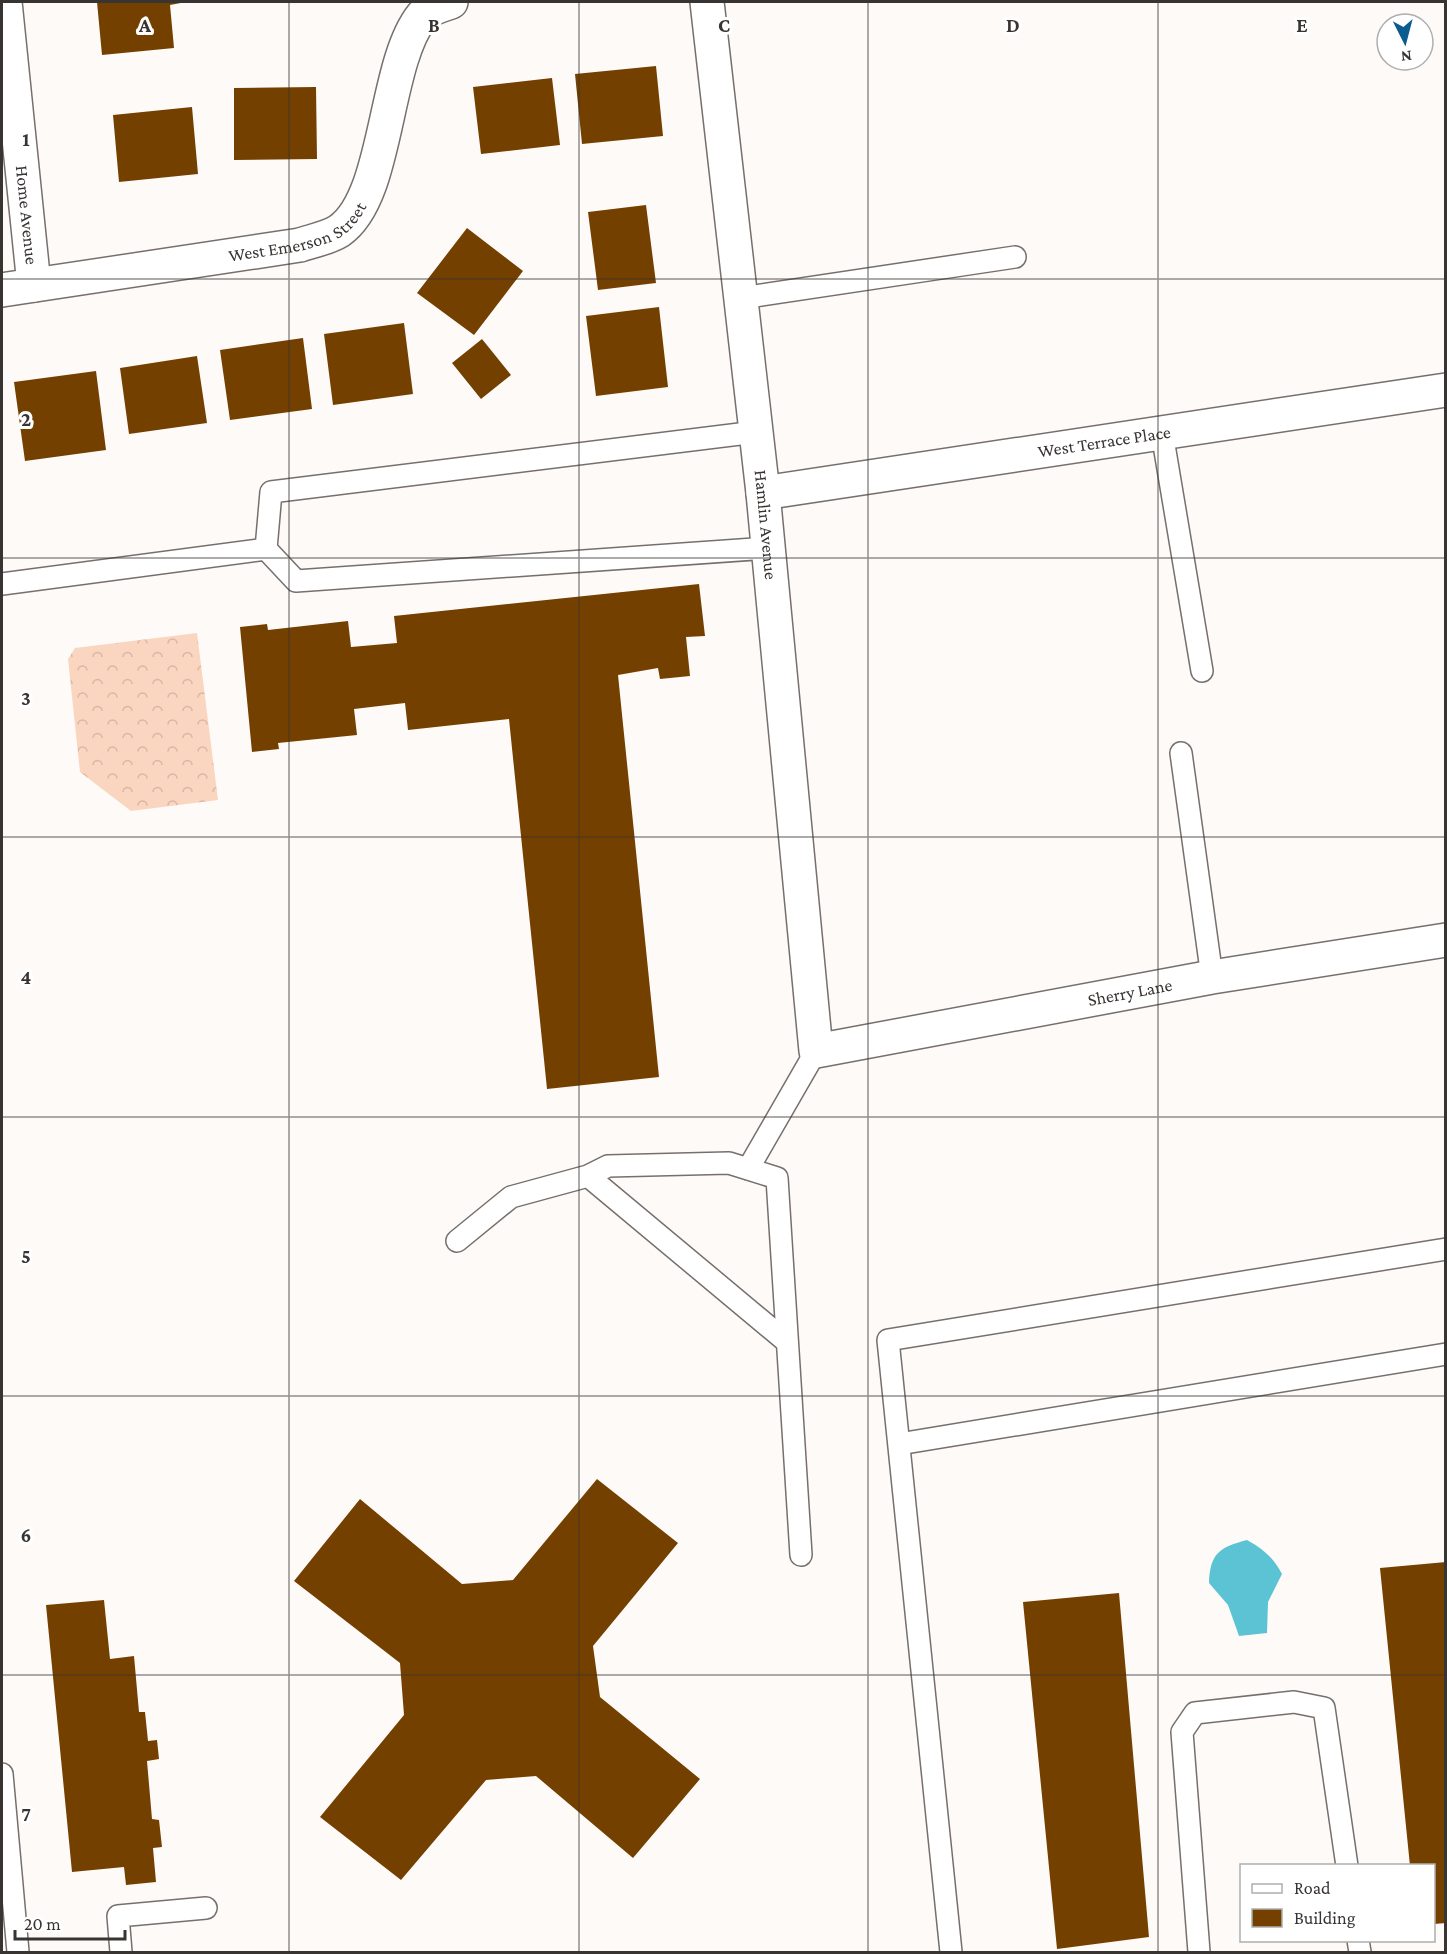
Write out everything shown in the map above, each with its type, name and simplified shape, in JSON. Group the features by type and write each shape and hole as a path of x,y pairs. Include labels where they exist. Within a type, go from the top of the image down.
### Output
{"street":[{"name":"Home Avenue","path":"5,2 34,285"},
{"name":"West Emerson Street","path":"2,290 300,245 338,232 357,215 368,188 408,40 423,14 451,2"},
{"name":"Hamlin Avenue","path":"707,2 769,548 816,1051"},
{"name":"West Terrace Place","path":"763,493 1446,390"},
{"name":"Sherry Lane","path":"816,1051 1212,977 1446,940"}],"lane":[{"path":"741,298 1015,257"},
{"path":"756,432 271,492 266,549 296,581 769,548"},
{"path":"1162,433 1202,670"},
{"path":"2,584 266,549"},
{"path":"1181,753 1212,977"},
{"path":"748,1169 816,1051"},
{"path":"457,1241 511,1197 588,1176 608,1166 729,1163 777,1178 801,1556"},
{"path":"588,1176 788,1342"},
{"path":"951,1953 888,1340 1446,1249"},
{"path":"899,1444 1446,1354"},
{"path":"1199,1953 1182,1732 1195,1713 1294,1702 1324,1708 1347,1864"},
{"path":"2,1774 8,1908 18,1953"},
{"path":"121,1953 118,1916 206,1908"}],"green space":[{"path":"197,633 218,800 131,811 80,772 68,659 75,648"}],"water":[{"path":"1247,1540 1267,1554 1282,1574 1268,1602 1267,1633 1239,1636 1228,1605 1209,1583 1214,1558 1218,1553 1230,1545"}],"building":[{"path":"97,2 186,2 170,5 174,48 102,55"},
{"path":"656,66 663,136 582,144 575,74"},
{"path":"552,78 560,145 481,154 473,87"},
{"path":"316,87 317,159 234,160 234,88"},
{"path":"192,107 198,174 119,182 113,115"},
{"path":"646,205 656,283 598,290 588,212"},
{"path":"467,228 523,271 474,335 417,293"},
{"path":"659,307 668,387 596,396 586,316"},
{"path":"404,323 413,394 333,405 324,334"},
{"path":"303,338 312,409 230,420 220,350"},
{"path":"482,339 511,375 481,399 452,363"},
{"path":"197,356 207,423 129,434 120,368"},
{"path":"96,371 106,450 25,461 14,382"},
{"path":"699,584 705,636 686,637 690,676 660,679 658,668 618,675 659,1077 547,1089 509,719 408,730 405,703 354,709 357,735 278,743 279,749 252,752 240,627 267,624 268,630 348,621 351,647 397,643 394,616"},
{"path":"597,1479 678,1543 593,1646 600,1697 700,1779 633,1858 536,1776 486,1780 401,1880 320,1817 404,1715 400,1663 294,1581 360,1499 462,1584 513,1580"},
{"path":"1446,1562 1446,1923 1435,1924 1435,1864 1410,1864 1380,1568"},
{"path":"1119,1593 1149,1937 1057,1949 1023,1602"},
{"path":"104,1600 110,1659 134,1656 139,1712 145,1712 148,1741 157,1740 159,1759 147,1761 152,1819 159,1820 162,1847 153,1848 156,1882 126,1885 124,1867 72,1872 46,1605"}]}
